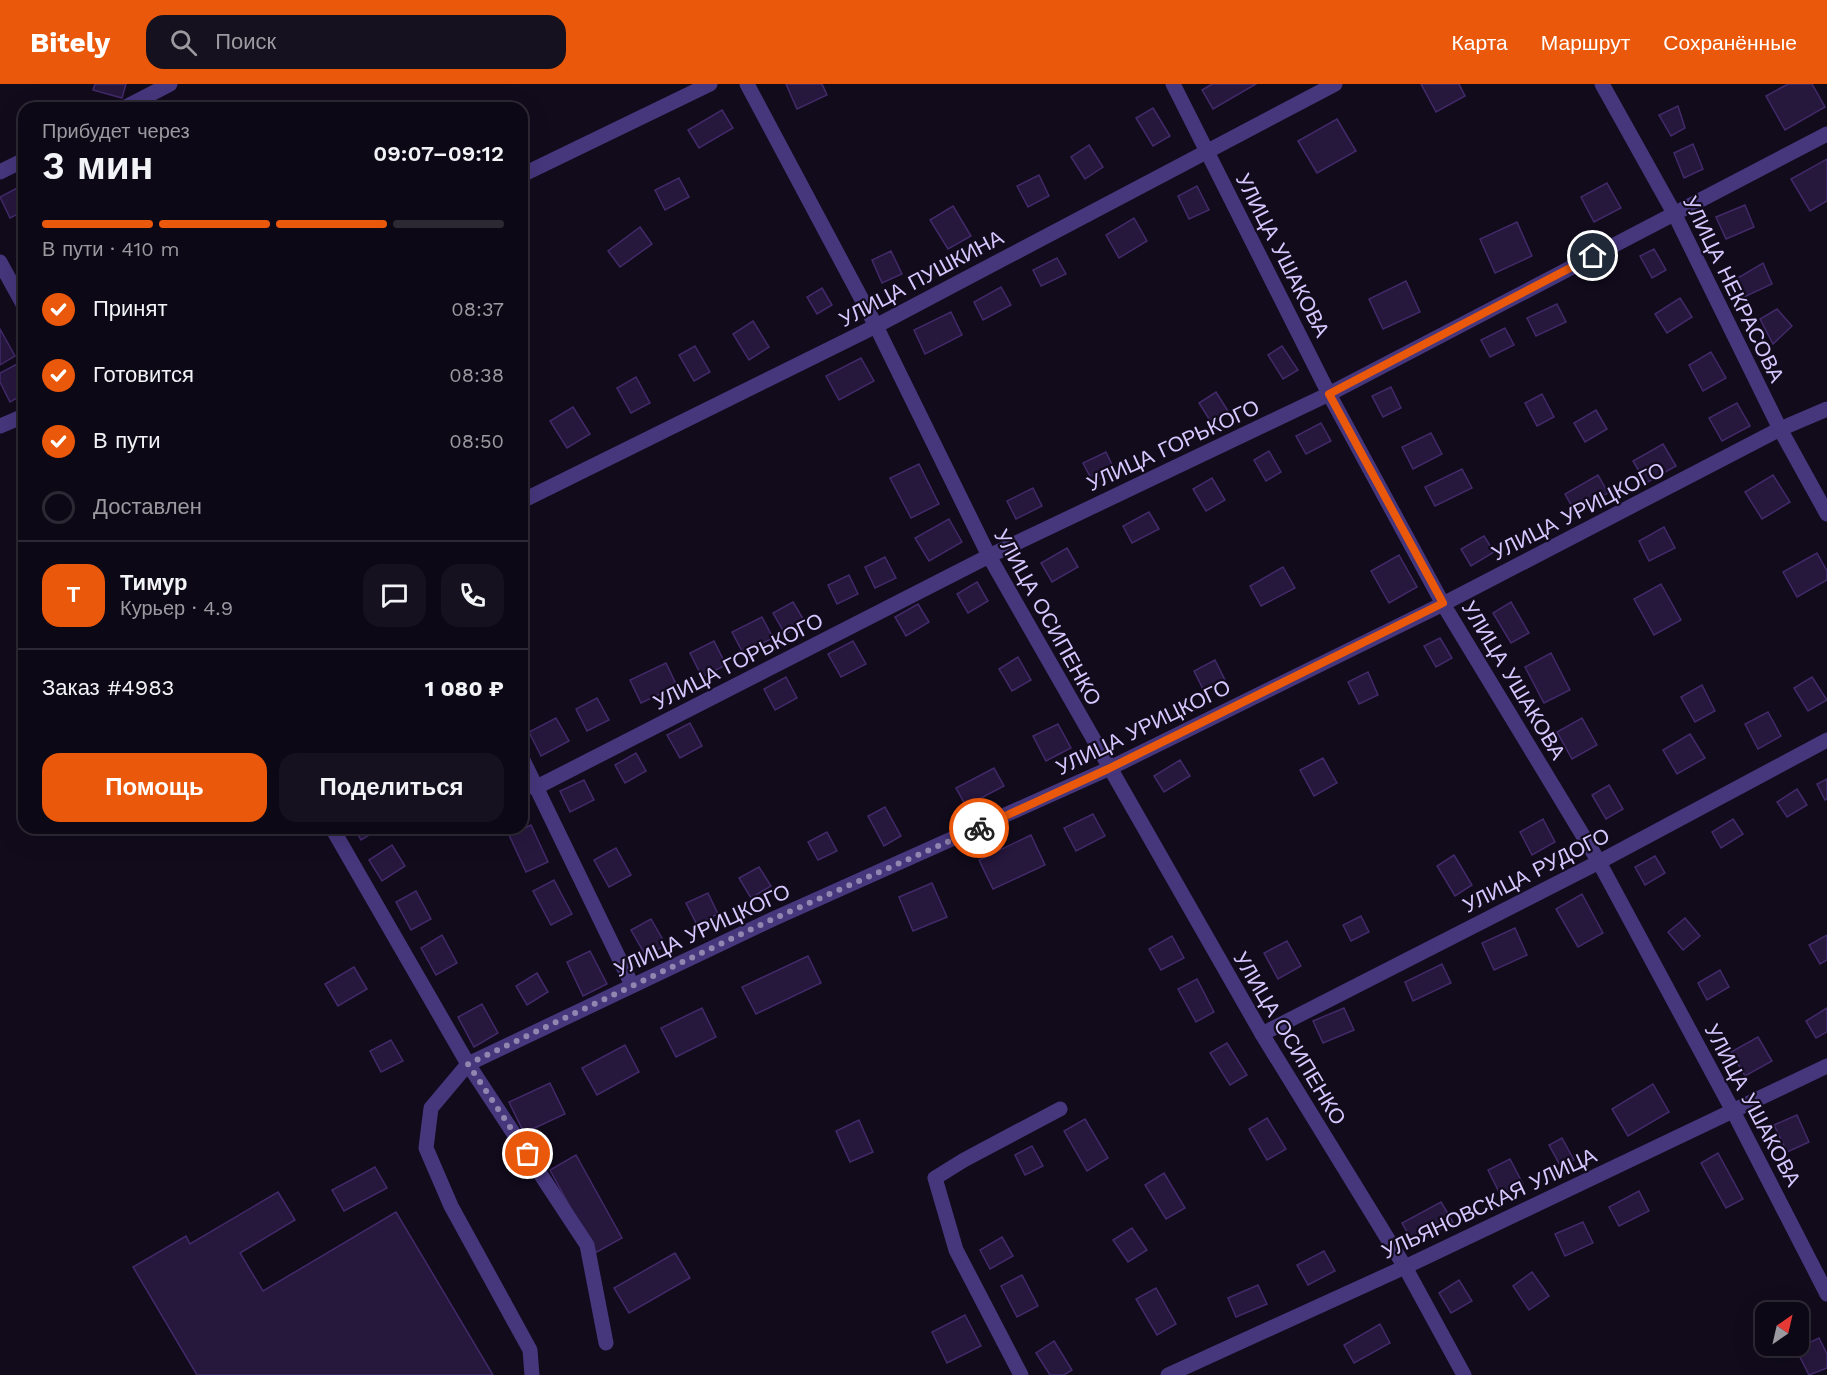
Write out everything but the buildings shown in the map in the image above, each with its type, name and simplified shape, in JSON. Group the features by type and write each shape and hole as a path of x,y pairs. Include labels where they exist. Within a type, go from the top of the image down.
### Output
{"street":[{"path":"528,172 710,84"},
{"name":"УЛИЦА ОСИПЕНКО","path":"747,84 876,326 989,556 1108,769 1262,1034 1405,1267 1464,1375"},
{"name":"УЛИЦА УШАКОВА","path":"1173,84 1329,394 1443,603 1599,862 1733,1111 1827,1294"},
{"name":"УЛИЦА ПУШКИНА","path":"528,498 876,326 1335,84"},
{"name":"УЛИЦА НЕКРАСОВА","path":"1602,84 1674,213 1780,429 1827,514"},
{"path":"135,102 167,85"},
{"name":"УЛИЦА ГОРЬКОГО","path":"535,788 989,556 1329,394 1827,134"},
{"path":"0,172 18,163"},
{"path":"0,262 18,295"},
{"name":"УЛИЦА УРИЦКОГО","path":"468,1064 632,985 1108,769 1443,603 1780,429 1827,409"},
{"path":"0,426 18,418"},
{"name":"УЛИЦА РУДОГО","path":"1262,1034 1599,862 1827,740"},
{"path":"528,772 632,985"},
{"path":"335,834 468,1064 587,1245 606,1343"},
{"path":"468,1064 431,1108 426,1148 451,1206 530,1350 532,1375"},
{"name":"УЛЬЯНОВСКАЯ УЛИЦА","path":"1168,1375 1405,1267 1827,1066"},
{"path":"1021,1375 956,1250 935,1178 964,1160 1060,1110"}],"way so far":[{"path":"528,1154 468,1064 773,919 979,828"}],"route":[{"path":"979,828 1108,769 1443,603 1329,394 1593,256"}]}
